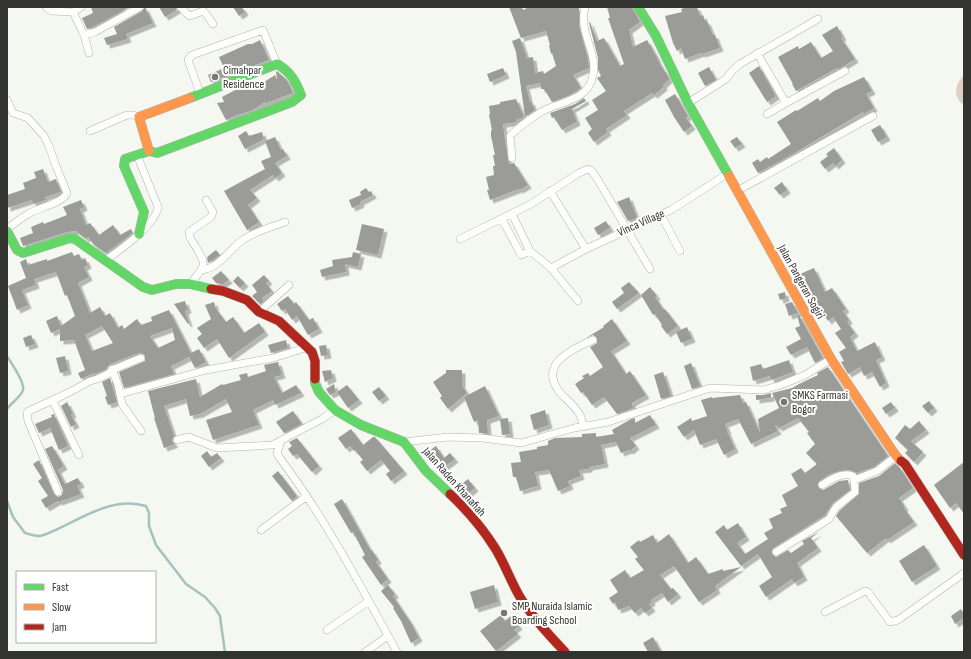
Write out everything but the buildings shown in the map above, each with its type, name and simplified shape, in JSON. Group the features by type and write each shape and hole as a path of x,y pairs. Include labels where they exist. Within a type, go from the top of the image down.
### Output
{"street":[{"path":"46,7 51,11 73,12 82,7"},
{"path":"84,35 94,32 140,7"},
{"path":"181,7 186,14 190,16 203,12 213,24"},
{"path":"512,158 510,136 519,127 548,109 577,98 588,90 591,84 594,75 593,65 583,26 583,14 585,7"},
{"name":"Jalan Pangeran Sogiri","path":"638,7 656,36 688,103 831,359 846,384 866,410 896,456 905,464 964,555"},
{"path":"73,12 84,35 89,53"},
{"path":"688,103 726,79 740,64 757,53 818,19"},
{"path":"139,234 144,212 124,166 126,159 149,151 157,152 292,102 300,95 298,86 285,68 277,64 263,30 192,55 188,60 200,93"},
{"path":"757,53 786,103"},
{"path":"90,131 127,115 139,117 277,64"},
{"path":"767,114 845,71"},
{"path":"7,100 14,114 28,118 44,136 67,193 66,196 59,201 28,214 7,230 17,250 23,253 70,238 75,239 143,287 152,290 176,284 190,284 223,291 246,300 259,312 279,321 308,347 312,352 315,361 315,384 319,392 335,410 361,426 404,442 448,437 482,438 521,443 625,417 710,388 763,390 775,387 805,375 831,359"},
{"path":"737,191 873,116"},
{"path":"139,117 149,151"},
{"path":"106,260 139,234 156,214 158,207 137,155"},
{"path":"460,239 531,204 585,169 592,170 626,230 650,268"},
{"name":"Vinca Village","path":"551,268 586,249 671,210 727,174"},
{"path":"550,191 586,249"},
{"path":"190,284 202,270 204,265 203,258 189,235 189,232 211,217 213,212 206,200"},
{"path":"512,214 530,251 551,268 578,301"},
{"path":"661,215 680,251"},
{"path":"502,219 521,255 530,251"},
{"path":"202,270 218,264 238,243 252,234 285,222"},
{"path":"259,312 289,285"},
{"path":"583,427 580,414 560,393 554,383 552,371 558,360 580,346 593,340"},
{"path":"120,394 206,370 273,358 308,347"},
{"path":"58,492 26,416 28,411 90,381 108,374 112,369 141,358"},
{"path":"112,369 122,404 141,431"},
{"path":"53,400 79,455"},
{"path":"177,440 189,437 217,448 272,445 335,410"},
{"path":"281,441 277,453 307,496 339,547 397,652"},
{"name":"Jalan Raden Khanafiah","path":"404,442 418,462 463,507 486,535 502,561 520,596 537,622 565,652"},
{"path":"854,480 877,471 896,456"},
{"path":"776,552 829,519 836,507 855,492 853,476 847,474 837,477 822,485"},
{"path":"261,530 307,496"},
{"path":"825,612 865,591 868,592 890,622 893,622 964,573"},
{"path":"327,630 369,601"},
{"path":"365,652 388,636"}],"shaded area":[{"path":"964,75 964,105 960,102 956,94 956,90"}],"waterway":[{"path":"7,356 20,378 23,387 20,395 7,409"},
{"path":"7,501 13,517 25,533 40,536 94,511 104,508 125,503 146,506 149,513 149,526 156,545 186,584 205,597 220,616 225,652"}],"traffic: fast":[{"path":"638,7 656,36 688,103 729,176"},
{"path":"139,234 144,212 124,166 125,159 149,151 157,153 292,102 301,95 292,77 286,70 277,64 190,98"},
{"path":"7,231 17,250 23,253 70,238 75,239 143,287 152,290 176,284 190,284 211,289"},
{"path":"315,379 319,392 335,410 361,425 404,442 426,471 450,494"}],"traffic: slow":[{"path":"149,151 139,117 190,98"},
{"path":"729,176 831,359 896,456 901,461"}],"traffic: jam":[{"path":"211,289 223,291 247,300 259,312 279,321 312,352 315,361 315,379"},
{"path":"901,461 905,464 964,555"},
{"path":"450,494 469,513 485,534 499,554 525,605 541,626 565,652"}],"place":[{"name":"Cimahpar Residence","path":"215,77"},
{"name":"SMKS Farmasi Bogor","path":"784,402"},
{"name":"SMP Nuraida Islamic Boarding School","path":"504,613"}]}
